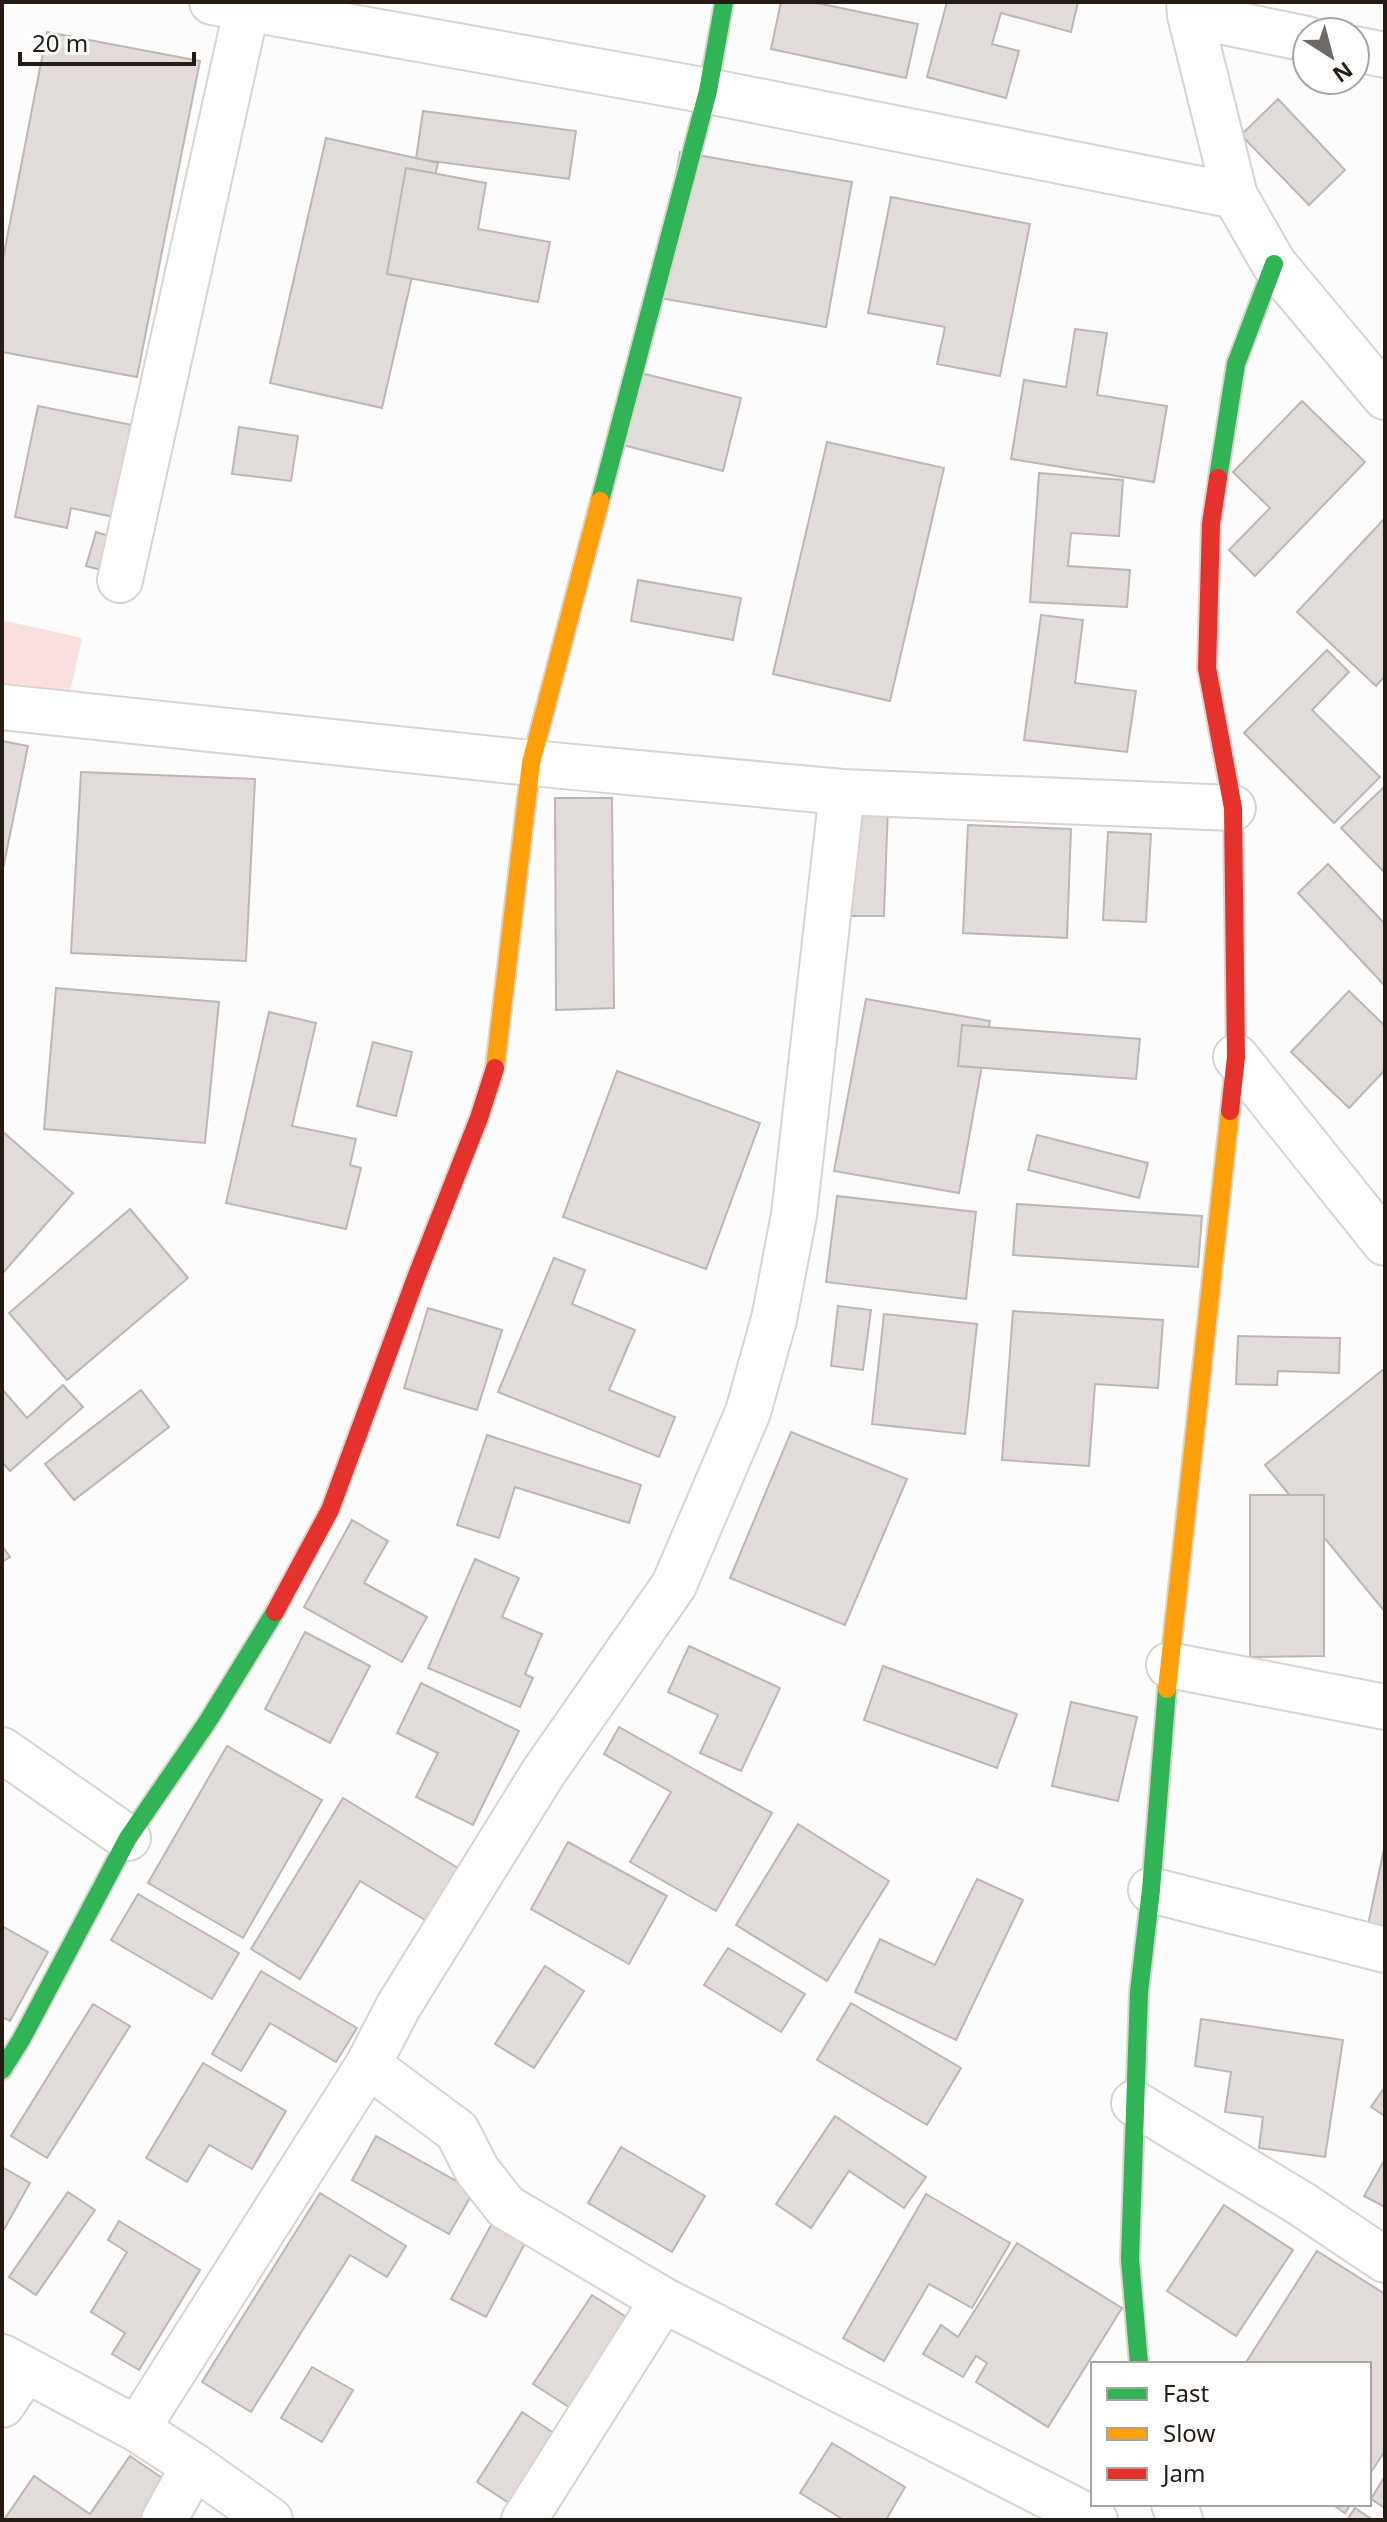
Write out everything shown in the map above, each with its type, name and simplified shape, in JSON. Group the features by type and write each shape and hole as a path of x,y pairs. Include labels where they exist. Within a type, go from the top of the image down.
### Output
{"street":[{"path":"2,2070 128,1838 225,1695 274,1614 330,1510 474,1131 496,1064 531,763 708,91 724,2"},
{"path":"120,580 236,5 708,91 1235,196"},
{"path":"1291,35 1190,9 1235,196 1274,264 1385,397"},
{"path":"1139,2362 1130,2259 1139,1992 1151,1890 1169,1665 1236,1057 1233,808 1207,668 1211,524 1236,364 1274,264"},
{"path":"2,707 531,763 842,792 1233,808"},
{"path":"137,2429 368,2065 398,2007 543,1773 674,1585 748,1412 774,1319 794,1215 842,792"},
{"path":"1236,1057 1385,1243"},
{"path":"1169,1665 1385,1707"},
{"path":"2,1750 128,1838"},
{"path":"1151,1890 1385,1950"},
{"path":"368,2065 457,2131 477,2170 506,2207 663,2300 1095,2520"},
{"path":"1134,2103 1300,2203 1385,2260"},
{"path":"524,2520 663,2300"},
{"path":"10,2378 137,2429 270,2520"},
{"path":"164,2520 194,2466"}],"shaded area":[{"path":"2,620 82,638 68,701 2,695"}],"building":[{"path":"781,2 812,2 918,24 906,78 771,49"},
{"path":"947,2 1078,2 1071,32 1001,13 992,44 1019,51 1006,98 927,77"},
{"path":"47,32 200,61 137,377 2,352 2,264"},
{"path":"1278,99 1345,170 1309,205 1241,135"},
{"path":"423,111 576,131 569,179 416,159"},
{"path":"326,138 438,163 382,408 270,383"},
{"path":"680,152 852,182 826,327 654,297"},
{"path":"406,168 486,183 478,229 550,242 538,302 387,274"},
{"path":"891,197 1030,224 1000,376 937,364 945,327 868,313"},
{"path":"1075,329 1107,333 1097,395 1167,406 1154,482 1011,459 1024,380 1066,387"},
{"path":"641,373 741,398 723,471 623,445"},
{"path":"1302,401 1365,462 1255,576 1229,550 1270,508 1233,472"},
{"path":"38,406 142,427 123,519 71,508 67,528 15,517"},
{"path":"239,427 298,436 291,481 232,474"},
{"path":"827,442 944,468 890,701 773,674"},
{"path":"1039,473 1123,480 1119,536 1071,533 1068,566 1130,570 1127,607 1030,602"},
{"path":"1385,518 1385,676 1376,686 1297,612"},
{"path":"96,532 122,540 112,573 86,566"},
{"path":"638,580 741,598 733,640 631,621"},
{"path":"1041,615 1083,620 1075,683 1136,691 1127,752 1024,740"},
{"path":"1327,650 1349,672 1312,710 1380,777 1334,823 1244,733"},
{"path":"2,741 28,746 3,869 2,868"},
{"path":"81,772 255,779 246,961 71,953"},
{"path":"1385,786 1385,873 1341,828"},
{"path":"555,798 612,798 614,1008 556,1010"},
{"path":"852,805 888,806 884,916 848,916"},
{"path":"968,825 1071,829 1067,938 963,933"},
{"path":"1108,832 1151,834 1146,922 1103,920"},
{"path":"1328,864 1385,924 1385,986 1298,893"},
{"path":"56,988 219,1002 205,1143 44,1129"},
{"path":"1349,991 1385,1026 1385,1070 1349,1108 1291,1052"},
{"path":"866,999 990,1021 959,1193 834,1171"},
{"path":"269,1012 316,1023 292,1126 356,1139 350,1165 361,1168 346,1229 226,1203"},
{"path":"962,1025 1140,1039 1136,1079 958,1066"},
{"path":"373,1042 412,1052 396,1116 357,1106"},
{"path":"617,1071 760,1123 706,1269 563,1217"},
{"path":"2,1131 73,1193 2,1274"},
{"path":"1037,1135 1148,1163 1139,1198 1028,1170"},
{"path":"837,1196 976,1212 966,1299 826,1282"},
{"path":"1017,1204 1202,1216 1198,1267 1013,1255"},
{"path":"130,1209 188,1278 67,1380 9,1313"},
{"path":"554,1258 585,1270 572,1304 635,1330 609,1390 675,1417 659,1457 498,1392"},
{"path":"838,1306 871,1310 863,1370 831,1366"},
{"path":"428,1308 502,1330 477,1410 404,1388"},
{"path":"1013,1311 1163,1320 1158,1388 1095,1384 1089,1466 1002,1460"},
{"path":"884,1314 977,1324 965,1434 872,1424"},
{"path":"1238,1336 1340,1338 1339,1373 1278,1371 1277,1385 1236,1384"},
{"path":"1385,1368 1385,1612 1265,1465"},
{"path":"63,1385 83,1407 10,1471 2,1462 2,1389 27,1418"},
{"path":"141,1390 169,1427 74,1500 45,1464"},
{"path":"791,1432 907,1479 845,1625 730,1578"},
{"path":"487,1435 641,1485 629,1523 515,1487 499,1538 457,1525"},
{"path":"1250,1495 1324,1495 1324,1656 1250,1657"},
{"path":"352,1520 388,1541 364,1583 427,1617 402,1662 304,1607"},
{"path":"2,1546 10,1557 2,1562"},
{"path":"475,1559 519,1578 502,1617 542,1634 525,1674 533,1678 520,1707 428,1668"},
{"path":"305,1632 370,1666 330,1743 265,1709"},
{"path":"689,1646 780,1688 741,1771 700,1753 718,1715 668,1692"},
{"path":"883,1666 1017,1714 997,1768 864,1720"},
{"path":"421,1683 519,1731 473,1825 416,1797 438,1753 397,1733"},
{"path":"1071,1702 1137,1717 1118,1801 1052,1786"},
{"path":"619,1727 772,1813 716,1911 630,1862 671,1792 604,1754"},
{"path":"227,1746 322,1800 243,1938 148,1883"},
{"path":"343,1798 463,1871 430,1923 360,1881 300,1979 251,1949"},
{"path":"798,1824 889,1881 827,1981 736,1925"},
{"path":"568,1842 667,1896 629,1964 531,1909"},
{"path":"1385,1844 1385,1929 1368,1925"},
{"path":"977,1879 1023,1900 956,2040 855,1992 880,1939 935,1965"},
{"path":"138,1894 239,1953 212,1999 111,1940"},
{"path":"2,1926 48,1952 10,2021 2,2017"},
{"path":"728,1948 805,1994 781,2032 704,1985"},
{"path":"545,1966 584,1991 534,2068 495,2044"},
{"path":"261,1971 357,2028 336,2062 270,2023 241,2071 212,2054"},
{"path":"851,2003 961,2068 927,2125 817,2060"},
{"path":"93,2004 130,2026 47,2158 11,2136"},
{"path":"1201,2019 1343,2040 1325,2157 1259,2148 1263,2117 1225,2112 1231,2072 1195,2066"},
{"path":"203,2063 286,2111 252,2169 209,2145 187,2182 146,2158"},
{"path":"1385,2087 1385,2116 1371,2107"},
{"path":"835,2116 926,2177 904,2208 849,2171 811,2228 776,2204"},
{"path":"376,2136 474,2191 449,2234 352,2180"},
{"path":"621,2147 705,2196 672,2252 588,2203"},
{"path":"1385,2159 1385,2207 1364,2196"},
{"path":"2,2167 30,2183 2,2233"},
{"path":"68,2192 95,2210 36,2295 9,2277"},
{"path":"320,2193 406,2246 387,2277 350,2255 251,2412 202,2382"},
{"path":"926,2194 1010,2243 972,2308 929,2284 884,2361 843,2338"},
{"path":"1224,2205 1293,2250 1236,2336 1167,2291"},
{"path":"497,2214 531,2232 486,2317 451,2299"},
{"path":"119,2221 200,2270 139,2370 112,2354 125,2333 91,2312 127,2252 108,2240"},
{"path":"1017,2243 1122,2308 1048,2427 976,2382 987,2363 976,2356 963,2377 923,2354 941,2325 958,2337"},
{"path":"1317,2251 1385,2294 1385,2451 1371,2472 1371,2362 1246,2362"},
{"path":"592,2295 634,2322 575,2411 533,2384"},
{"path":"312,2367 353,2390 322,2442 281,2418"},
{"path":"522,2412 563,2439 518,2509 477,2482"},
{"path":"832,2443 905,2487 886,2520 844,2520 800,2493"},
{"path":"130,2456 168,2482 143,2520 4,2520 34,2476 90,2514"},
{"path":"1385,2476 1385,2508 1371,2499"},
{"path":"1335,2506 1350,2506 1345,2513"},
{"path":"1355,2508 1373,2520 1347,2520"}],"traffic: fast":[{"path":"600,501 708,91 724,2"},
{"path":"1218,478 1236,364 1274,264"},
{"path":"2,2070 128,1838 208,1721 275,1612"},
{"path":"1139,2362 1130,2259 1139,1992 1151,1890 1167,1689"}],"traffic: slow":[{"path":"495,1068 531,763 600,501"},
{"path":"1167,1689 1230,1111"}],"traffic: jam":[{"path":"1218,478 1211,524 1207,668 1233,808 1236,1057 1230,1111"},
{"path":"275,1612 330,1510 479,1118 495,1068"}]}
